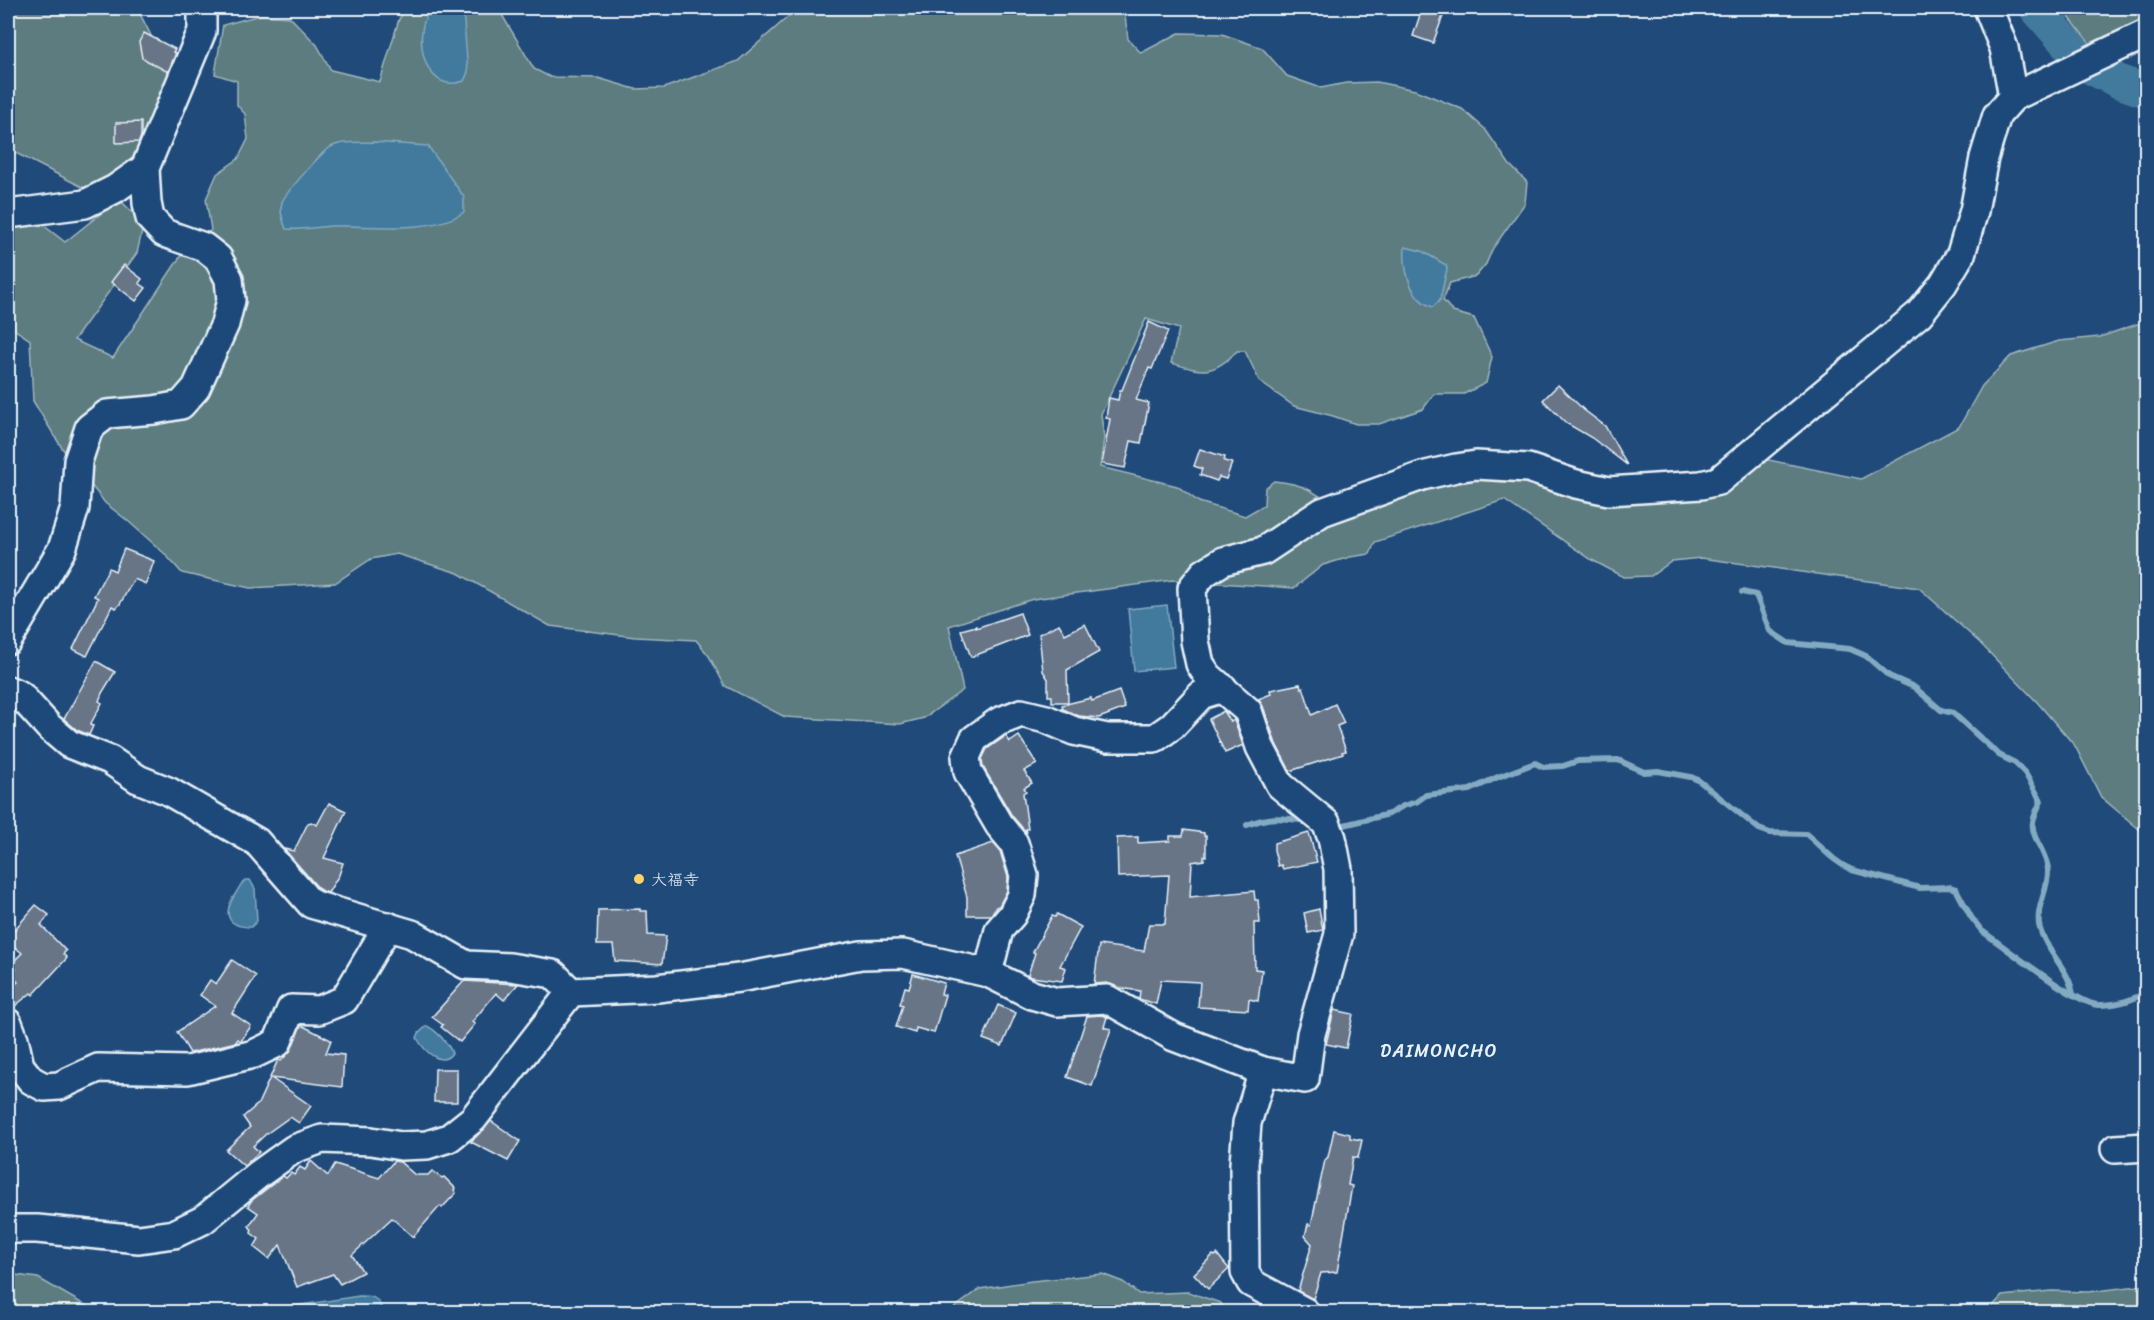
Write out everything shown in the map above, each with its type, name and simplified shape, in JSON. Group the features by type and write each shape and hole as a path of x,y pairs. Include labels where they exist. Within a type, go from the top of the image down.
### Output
{"street":[{"path":"8,640 62,549 75,508 78,461 89,428 107,414 181,405 196,388 225,324 231,300 229,279 218,258 204,247 164,233 150,218 147,203 145,168 202,31 202,8"},
{"path":"1988,8 2004,48 2013,97"},
{"path":"8,690 20,695 49,727 69,744 110,760 138,779 168,791 257,842 311,904 412,934 466,965 510,967 553,974 571,992 657,988 739,978 861,955 903,954 988,973 1032,995 1057,1002 1107,999 1174,1037 1263,1071 1305,1078 1311,1034 1339,934 1338,868 1332,838 1326,824 1280,785 1260,747 1248,711 1208,676 1200,664 1195,641 1192,588 1204,573 1223,561 1263,551 1322,512 1422,476 1476,465 1528,468 1576,484 1609,491 1659,489 1718,481 1919,314 1943,284 1961,254 1974,211 1984,158 1997,115 2013,97 2146,34"},
{"path":"8,214 85,204 115,189 145,168"},
{"path":"988,973 999,930 1012,915 1022,895 1023,874 1014,843 999,825 968,772 966,758 974,739 998,722 1021,713 1046,719 1085,734 1107,738 1155,738 1172,726 1202,695 1223,688"},
{"path":"8,1023 20,1066 31,1080 44,1087 59,1086 98,1068 189,1070 222,1063 254,1054 277,1043 291,1009 319,1010 344,1000 388,926"},
{"path":"8,1229 37,1229 139,1239 174,1234 203,1220 259,1174 294,1149 322,1139 371,1141 401,1146 427,1145 449,1138 473,1119 571,992"},
{"path":"1263,1071 1246,1123 1245,1272 1251,1283 1305,1312"},
{"path":"2115,1149 2146,1147"}],"green space":[{"path":"8,8 122,8 139,12 172,77 139,157 92,192 8,149"},
{"path":"406,8 498,8 534,69 550,77 598,78 635,89 664,88 738,61 798,8 1124,8 1128,39 1141,53 1179,33 1222,34 1262,48 1287,76 1321,88 1346,83 1377,82 1415,90 1462,109 1485,129 1509,164 1527,182 1525,203 1493,248 1486,264 1476,276 1450,283 1443,300 1453,312 1474,318 1492,357 1486,383 1464,394 1434,394 1423,409 1379,424 1356,424 1294,406 1260,382 1245,351 1237,351 1221,365 1207,370 1171,363 1179,329 1146,319 1101,414 1104,438 1100,467 1177,486 1199,502 1245,516 1264,505 1265,488 1274,481 1286,482 1312,491 1344,515 1448,480 1523,477 1636,500 1714,497 1764,459 1861,479 1959,427 1982,386 2011,356 2059,341 2100,337 2146,321 2146,835 2101,797 2075,746 2037,702 1979,642 1919,588 1701,558 1672,561 1651,576 1624,577 1592,560 1504,500 1375,542 1370,554 1323,565 1294,588 1173,580 1033,599 949,626 963,690 924,718 900,724 785,717 725,686 709,656 696,640 635,637 550,626 458,573 397,554 371,559 335,583 250,588 182,573 165,554 105,503 62,448 33,401 30,340 8,325 8,229 43,225 65,242 119,199 136,216 143,227 137,253 74,340 113,358 182,254 211,230 206,199 217,174 238,159 248,139 245,114 237,105 237,81 215,74 223,25 260,15 290,17 317,45 331,70 380,82 399,19"},
{"path":"2062,8 2146,8 2146,22 2094,49"},
{"path":"8,1274 38,1278 97,1312 8,1312"},
{"path":"1102,1274 1123,1282 1139,1294 1188,1292 1221,1303 1225,1312 949,1312 980,1289"},
{"path":"2146,1285 2146,1312 1987,1312 2002,1296 2051,1291 2088,1292"}],"water":[{"path":"433,8 463,8 468,72 464,81 449,83 438,79 429,69 424,56 422,28 426,16"},
{"path":"374,142 428,146 464,197 464,212 451,219 419,226 332,226 286,229 281,213 282,202 318,158 338,144"},
{"path":"1405,247 1422,251 1446,265 1440,300 1433,307 1419,298 1410,283 1405,265"},
{"path":"1167,605 1174,667 1134,671 1128,609"},
{"path":"246,880 250,880 255,889 257,921 251,927 237,925 232,922 228,914 234,896"},
{"path":"427,1026 448,1046 452,1053 448,1057 443,1059 433,1056 417,1038"},
{"path":"359,1296 373,1297 381,1307 377,1312 256,1312"}],"building":[{"path":"1422,9 1443,16 1433,43 1413,36"},
{"path":"144,33 175,49 173,52 176,53 168,72 142,58 139,42"},
{"path":"141,122 139,142 116,143 116,123"},
{"path":"124,265 142,279 139,283 146,288 136,301 111,282"},
{"path":"1149,322 1168,331 1136,400 1149,403 1141,443 1131,441 1125,468 1102,464 1110,419 1106,418 1109,398 1118,400 1120,390 1122,390"},
{"path":"1558,385 1605,426 1627,465 1592,438 1566,423 1543,400"},
{"path":"1200,449 1225,457 1224,461 1232,463 1226,479 1219,477 1217,481 1200,475 1202,469 1194,466"},
{"path":"124,549 154,561 146,584 134,579 120,604 116,608 112,606 87,656 73,649 98,598 94,596 109,568 115,571"},
{"path":"1020,613 1028,635 971,657 961,630 976,626 976,628"},
{"path":"1059,624 1065,634 1085,624 1099,652 1067,670 1068,702 1052,702 1052,696 1048,696 1048,679 1043,671 1039,634"},
{"path":"96,661 115,672 102,693 99,701 102,703 90,725 93,726 89,735 77,730 64,719"},
{"path":"1300,684 1312,715 1335,704 1344,723 1337,726 1346,751 1342,752 1343,754 1290,771 1276,744 1263,706 1258,699 1271,694 1270,690"},
{"path":"1119,691 1125,708 1099,718 1079,716 1063,709 1062,705 1091,698 1092,701"},
{"path":"1224,711 1231,722 1234,720 1243,745 1225,753 1209,719"},
{"path":"1006,736 1010,742 1019,736 1037,764 1024,771 1032,783 1024,788 1026,791 1023,793 1027,833 1012,816 983,767 982,759 987,749"},
{"path":"329,803 346,811 324,858 343,863 328,893 320,890 284,849 294,851 308,823 317,825"},
{"path":"1184,830 1204,833 1206,836 1204,860 1192,862 1190,897 1254,891 1255,900 1258,900 1260,923 1254,923 1255,969 1262,970 1258,1001 1249,999 1248,1010 1198,1007 1200,982 1161,980 1156,1004 1139,999 1140,991 1107,983 1094,984 1099,945 1144,951 1149,924 1165,924 1169,875 1118,877 1117,838 1138,837 1138,843 1170,841 1170,836 1183,836"},
{"path":"1309,833 1317,862 1283,869 1281,865 1278,866 1274,843"},
{"path":"993,843 1000,851 1008,877 1007,891 991,915 967,915 967,897 955,856"},
{"path":"36,905 49,915 41,925 66,951 63,954 67,958 33,995 31,993 15,1006 8,996 8,991 18,982 11,975 16,969 11,964 22,953 8,941 8,937"},
{"path":"640,909 640,911 647,911 648,935 666,936 662,964 615,961 613,945 597,945 598,910"},
{"path":"1319,909 1323,930 1308,933 1304,913"},
{"path":"1057,914 1081,927 1060,966 1066,968 1062,981 1031,977 1028,975 1035,953 1033,952 1052,916 1055,917"},
{"path":"232,960 256,976 232,1013 251,1026 241,1041 238,1039 236,1042 190,1053 177,1032 215,1006 200,995 210,980 216,984"},
{"path":"913,974 944,983 941,994 945,995 934,1033 916,1028 915,1033 896,1027 903,1005 900,1004 905,987 909,988"},
{"path":"464,981 518,984 504,1000 496,993 472,1022 475,1024 460,1042 432,1017"},
{"path":"998,1005 1016,1013 1002,1046 983,1039"},
{"path":"1334,1010 1353,1014 1346,1048 1326,1044"},
{"path":"1087,1016 1107,1017 1104,1027 1111,1029 1092,1086 1067,1077"},
{"path":"301,1025 331,1040 326,1053 344,1055 342,1087 271,1078 311,1106 299,1123 290,1117 266,1134 253,1146 259,1152 244,1166 226,1150 250,1127 243,1117 258,1104 278,1060 281,1061 291,1050"},
{"path":"435,1069 457,1069 457,1102 434,1102"},
{"path":"491,1121 520,1141 508,1161 471,1142"},
{"path":"1334,1130 1350,1134 1350,1138 1362,1140 1358,1158 1353,1157 1348,1185 1352,1186 1337,1272 1321,1273 1313,1299 1298,1291 1312,1244 1305,1236 1308,1224 1311,1225"},
{"path":"311,1161 328,1176 335,1164 379,1178 394,1161 400,1162 415,1175 428,1175 432,1171 444,1177 455,1188 456,1193 442,1208 440,1206 413,1237 392,1218 352,1255 363,1272 340,1284 333,1274 297,1287 280,1245 269,1259 254,1247 259,1239 251,1233 249,1226 258,1213 248,1206 251,1201 283,1176 286,1178 291,1173 294,1175 300,1167 305,1170"},
{"path":"1217,1254 1229,1269 1208,1289 1194,1274 1213,1255"}],"waterway":[{"path":"2036,8 2086,65 2120,82 2146,91"},
{"path":"1742,592 1756,595 1770,631 1788,643 1850,649 1866,656 1889,676 1914,687 1941,710 1953,713 1999,755 2015,763 2025,773 2041,801 2034,817 2033,827 2048,870 2039,914 2040,929 2043,938 2068,978 2073,995"},
{"path":"1336,824 1344,825 1389,814 1426,795 1470,790 1535,763 1543,767 1563,766 1578,761 1618,760 1644,772 1658,771 1698,780 1759,829 1770,833 1806,834 1833,858 1852,870 1920,888 1949,887 1956,889 1971,917 1982,931 2057,985 2087,1002 2111,1005 2146,993"},
{"path":"1247,825 1284,818 1308,821"}],"place":[{"name":"大福寺","path":"639,879"}],"district":[{"name":"DAIMONCHO","path":"1439,1051"}]}
